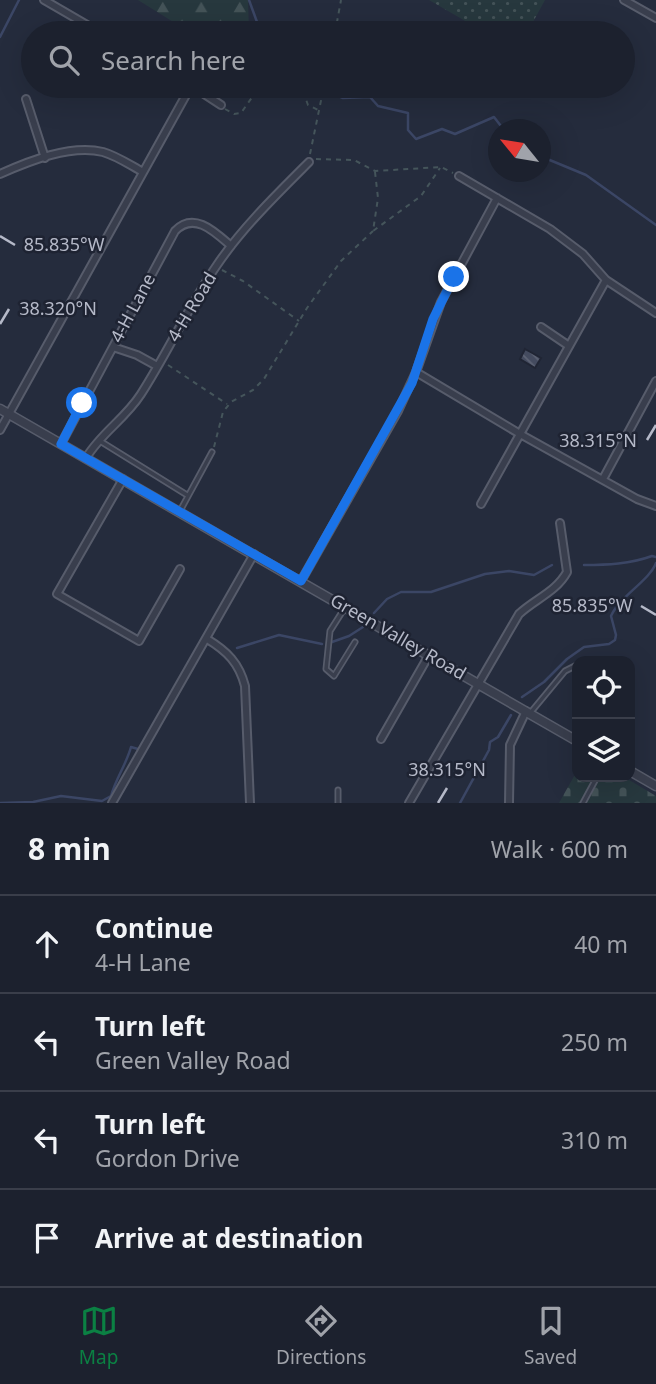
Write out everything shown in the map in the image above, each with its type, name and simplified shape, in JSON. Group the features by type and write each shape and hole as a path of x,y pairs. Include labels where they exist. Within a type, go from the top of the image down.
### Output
{"street":[{"path":"44,0 80,21"},
{"path":"624,0 656,18"},
{"path":"0,430 184,98"},
{"path":"210,98 221,105"},
{"path":"26,99 45,158"},
{"path":"0,174 45,158 79,150 107,154 143,172"},
{"name":"4-H Road","path":"86,458 98,440 128,412 231,246 309,162"},
{"path":"459,176 566,240 583,254 606,280 656,313"},
{"path":"301,581 398,411 416,372 441,302 498,198"},
{"name":"4-H Lane","path":"61,444 168,242 179,227 188,223 199,223 211,229 231,246"},
{"path":"481,504 606,280"},
{"path":"541,327 569,346"},
{"path":"113,347 137,355 157,366"},
{"path":"416,372 520,434 637,499 656,506"},
{"path":"603,479 656,382"},
{"name":"Green Valley Road","path":"0,409 572,738"},
{"path":"123,479 57,594 139,641 180,569"},
{"path":"409,803 519,614 533,601 554,589 567,572 560,523"},
{"path":"113,803 254,554"},
{"path":"207,639 232,658 243,677 250,803"},
{"path":"381,739 429,655"},
{"path":"509,803 510,745 528,713"},
{"path":"635,774 656,786"}],"lane":[{"path":"98,440 187,495"},
{"path":"180,511 212,453"},
{"path":"346,607 330,631 326,669 334,676 355,642"},
{"path":"528,713 565,671 572,668"},
{"path":"583,803 594,782"},
{"path":"338,790 338,803"}],"path":[{"path":"337,21 341,0"},
{"path":"221,105 230,113 241,113 252,98"},
{"path":"305,98 308,105 319,110"},
{"path":"309,162 321,98"},
{"path":"309,162 320,157 354,160 375,171 441,167 459,176"},
{"path":"212,453 223,412 237,397 253,390 264,379 299,321 341,261 373,231 421,196 441,167"},
{"path":"373,231 378,198 375,171"},
{"path":"215,268 243,281 299,321"},
{"path":"157,366 165,363 228,405"}],"green space":[{"path":"138,0 248,0 249,21 172,21"},
{"path":"429,0 545,0 534,21 465,21"},
{"path":"572,780 572,782 632,782 656,796 656,803 559,803"}],"building":[{"path":"525,349 541,358 535,368 520,359"}],"waterway":[{"path":"0,37 19,0"},
{"path":"249,0 257,21"},
{"path":"371,98 378,106 408,113 408,130 416,139 442,129 455,134 488,120"},
{"path":"489,119 496,119"},
{"path":"551,161 586,175 656,225"},
{"path":"584,565 618,564 656,557"},
{"path":"522,697 544,682 567,659 584,647 609,644 615,640 611,616 621,602 648,576 656,563"},
{"path":"374,613 387,599 401,592 431,592 485,574 509,571 534,575 552,565"},
{"path":"332,642 363,627"},
{"path":"237,648 279,635 322,644"},
{"path":"460,803 489,750 490,742 498,737 511,715"},
{"path":"0,803 33,802 61,796 102,801 111,796 131,747 138,749"}],"route":[{"path":"82,403 61,444 301,581 398,411 412,383 433,319 454,277"}]}
